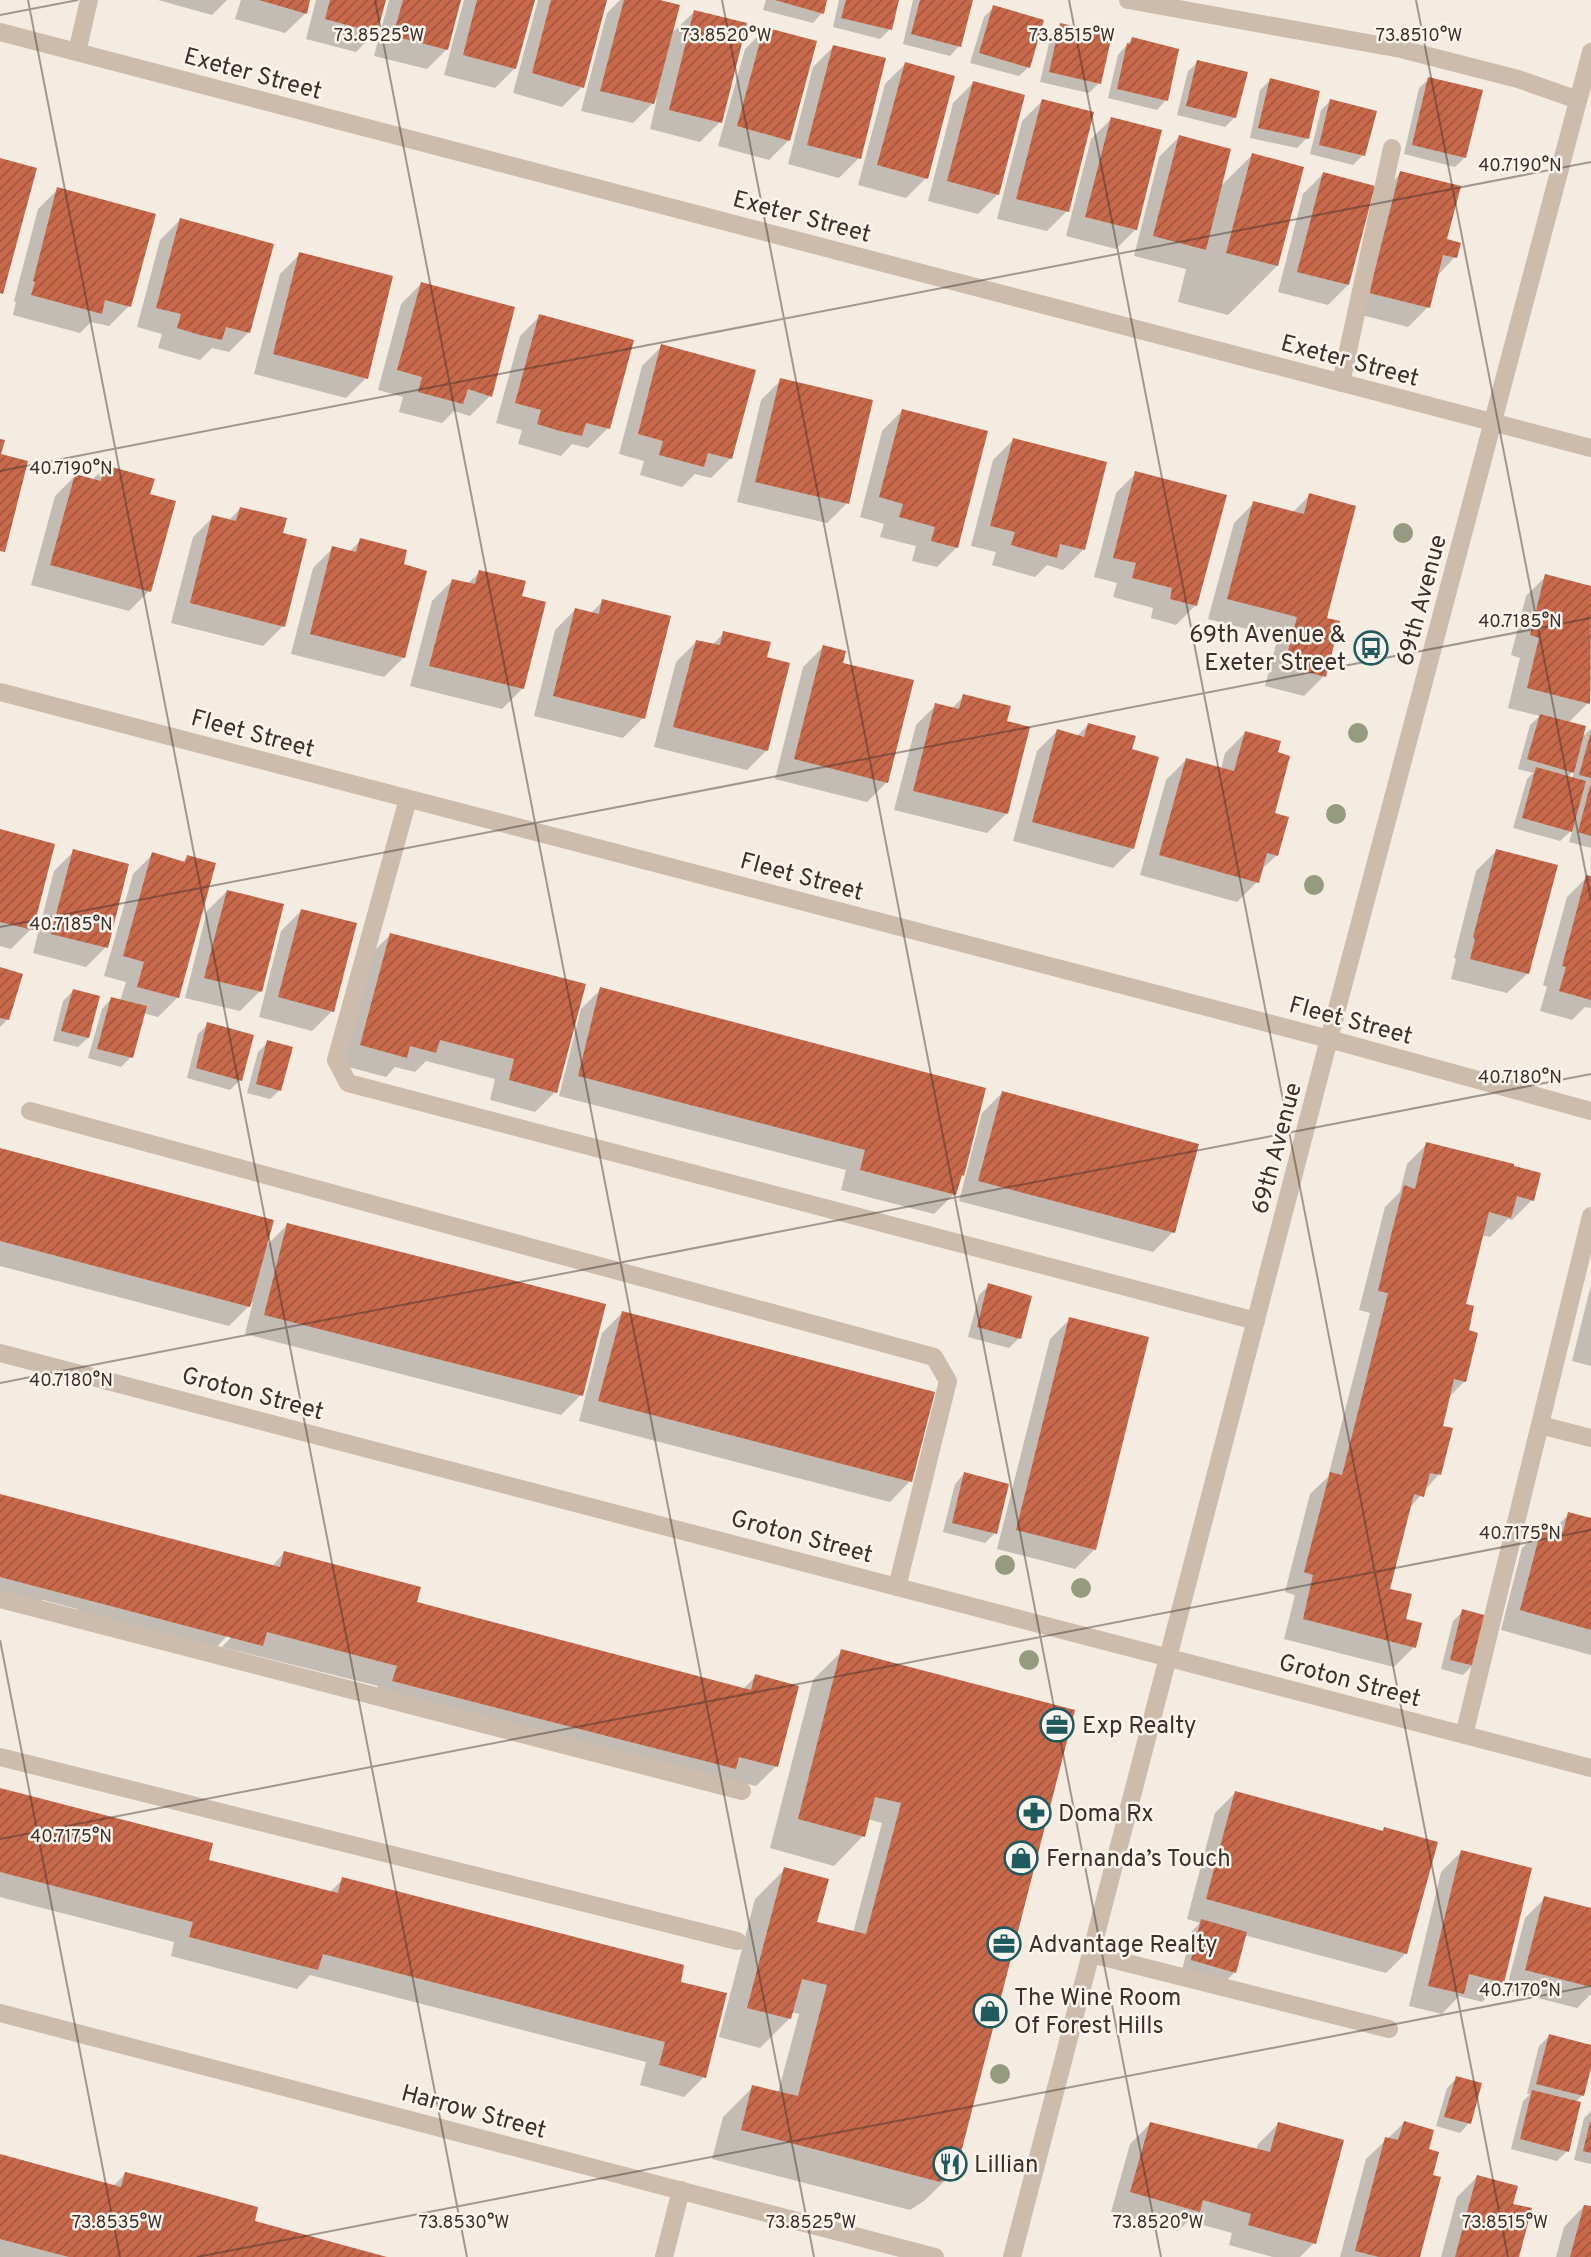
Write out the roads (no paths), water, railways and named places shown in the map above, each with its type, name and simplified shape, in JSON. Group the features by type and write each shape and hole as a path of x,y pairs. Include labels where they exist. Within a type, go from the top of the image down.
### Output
{"street":[{"path":"76,52 89,0"},
{"path":"1128,0 1401,49 1518,79 1578,100"},
{"name":"Exeter Street","path":"0,32 1591,448"},
{"name":"69th Avenue","path":"1012,2257 1329,1039 1591,52"},
{"path":"1341,383 1392,148"},
{"name":"Fleet Street","path":"0,692 1329,1039 1591,1111"},
{"path":"408,799 336,1060 348,1083 1256,1321"},
{"path":"30,1111 934,1357 948,1381 897,1587"},
{"path":"1464,1735 1591,1216"},
{"name":"Groton Street","path":"0,1353 1591,1768"},
{"path":"1540,1425 1591,1438"},
{"path":"0,1599 742,1791"},
{"path":"0,1757 737,1941"},
{"path":"1091,1954 1389,2029"},
{"name":"Harrow Street","path":"0,2012 935,2257"},
{"path":"664,2257 681,2190"}],"place":[{"name":"69th Avenue & Exeter Street","path":"1371,648"},
{"name":"Exp Realty","path":"1057,1725"},
{"name":"Doma Rx","path":"1034,1813"},
{"name":"Fernanda’s Touch","path":"1021,1858"},
{"name":"Advantage Realty","path":"1004,1944"},
{"name":"The Wine Room Of Forest Hills","path":"990,2011"},
{"name":"Lillian","path":"950,2164"}]}
